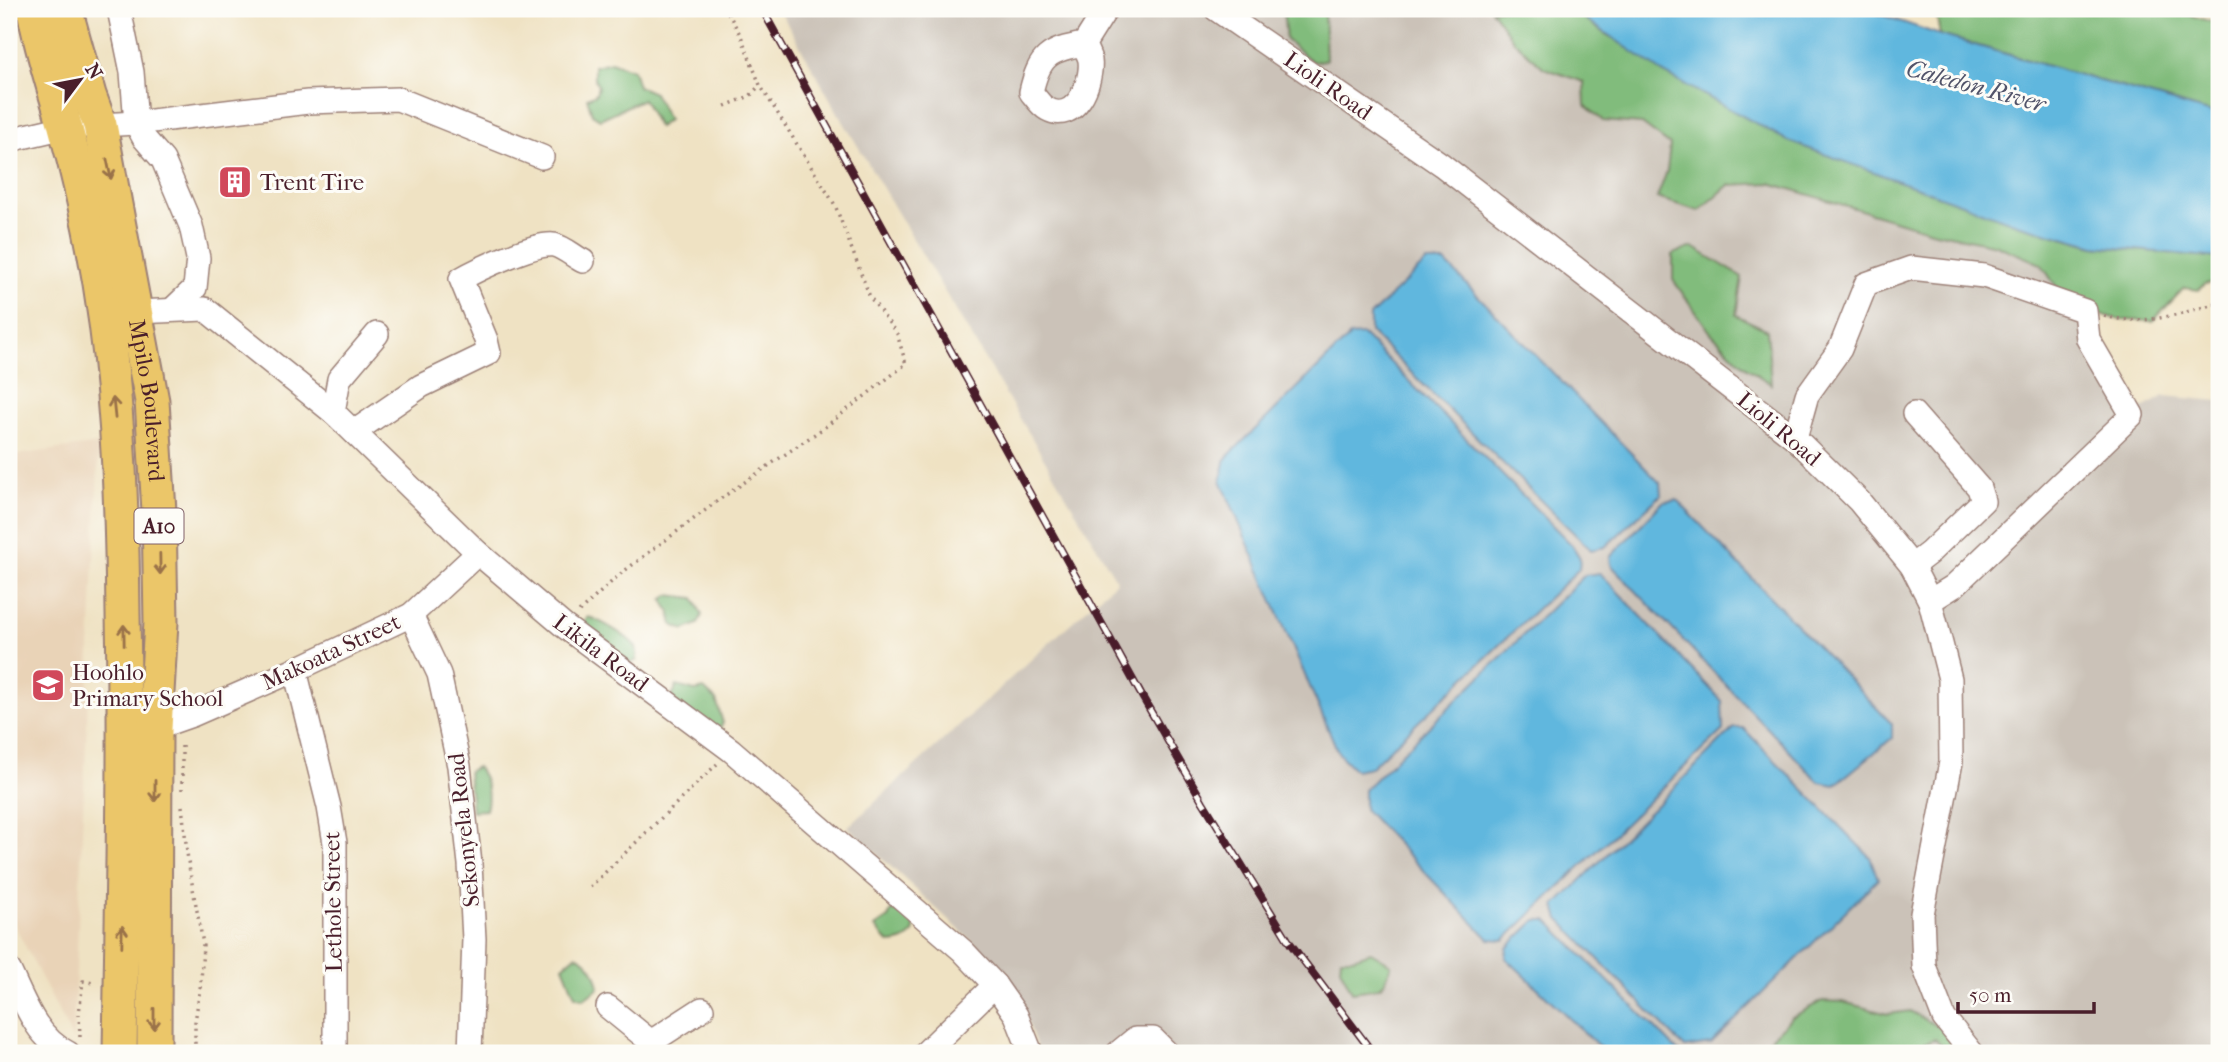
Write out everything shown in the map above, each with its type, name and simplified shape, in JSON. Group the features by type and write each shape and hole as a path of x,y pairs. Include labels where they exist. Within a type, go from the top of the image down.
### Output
{"highway":[{"name":"Mpilo Boulevard","path":"34,9 40,41 93,239 107,337 122,537 153,724 154,1053"},
{"name":"Mpilo Boulevard","path":"65,9 100,125 136,312 152,401 159,511 161,622 120,1053"}],"street":[{"path":"119,9 132,72 136,123 144,138 163,160 191,226 198,258 195,288 173,310"},
{"path":"1084,44 1106,9"},
{"name":"Lioli Road","path":"1216,9 1441,165 1795,438 1859,501 1912,566 1930,601 1950,679 1951,762 1922,914 1924,966 1944,1018 1972,1053"},
{"path":"9,140 65,127 136,123 308,102 398,99 542,157"},
{"path":"354,432 421,386 489,353 461,279 484,266 554,245 583,261"},
{"path":"1795,438 1807,395 1840,349 1866,284 1911,268 1984,276 2085,311 2088,340 2132,415 1954,586 1930,601"},
{"name":"Likila Road","path":"136,312 205,309 334,412 478,553 564,626 731,750 963,951 995,985 1016,1015 1031,1053"},
{"path":"334,412 339,379 377,334"},
{"path":"1912,566 1929,554 1983,501 1979,488 1914,414"},
{"name":"Makoata Street","path":"153,724 295,670 411,615 478,553"},
{"name":"Sekonyela Road","path":"411,615 439,674 461,779 474,939 470,1053"},
{"name":"Lethole Street","path":"295,670 329,807 335,843 335,1053"},
{"path":"9,970 29,1013 51,1042 73,1050"},
{"path":"925,1053 995,985"},
{"path":"608,1007 651,1048 702,1009"},
{"path":"1118,1053 1135,1039 1153,1039 1167,1053"}],"path":[{"path":"564,626 619,575 723,496 825,427 906,363 897,334 870,297 835,205 760,85 741,36 726,9"},
{"path":"725,106 750,96 760,85"},
{"path":"2085,311 2120,320 2153,321 2214,304 2219,305"},
{"path":"153,724 184,759 182,805 188,861 203,944 195,1022 195,1053"},
{"path":"590,887 731,750"},
{"path":"73,1050 83,981 93,983"},
{"path":"194,981 201,982"}],"shaded area":[{"path":"779,9 1283,9 1286,40 1326,60 1324,9 1495,9 1729,185 1769,183 1931,231 1996,245 2041,264 2068,304 2132,415 2164,396 2219,401 2219,1053 1039,1053 1018,994 989,957 848,827 1117,581"},
{"name":"Hoohlo Primary School","path":"99,444 73,1040 9,914 9,456"}],"green space":[{"path":"1283,9 1324,9 1326,60 1313,62 1286,40"},
{"path":"1491,9 1571,9 1607,35 1923,188 2017,224 2094,246 2219,258 2219,282 2204,284 2199,290 2184,288 2153,321 2120,320 2068,304 2041,264 1996,245 1931,231 1770,183 1729,185 1699,211 1657,198 1667,171 1670,145 1642,124 1603,121 1585,105 1584,82 1544,68 1513,40"},
{"path":"1935,9 2170,9 2219,24 2219,115 1940,35"},
{"path":"611,62 633,70 638,86 654,93 668,120 658,127 643,99 600,119 592,114 587,98 596,94 598,86 594,78 594,66"},
{"path":"1693,247 1742,277 1736,315 1767,330 1771,384 1744,366 1711,333 1673,280 1673,254"},
{"path":"668,595 694,598 702,615 698,624 684,630 673,625 663,600"},
{"path":"588,617 607,625 629,640 636,649 637,660 629,664 608,643 592,636 582,625"},
{"path":"677,686 695,691 704,689 716,700 723,723 717,734 671,699"},
{"path":"477,767 488,793 487,804 486,810 472,811 468,771"},
{"path":"892,910 909,918 914,929 912,934 900,942 889,943 875,927 888,918"},
{"path":"1371,952 1391,964 1386,980 1373,989 1352,992 1340,968 1341,958 1353,958"},
{"path":"576,955 592,968 599,988 584,999 575,996 563,966"},
{"path":"1822,1001 1843,1002 1888,1014 1910,1011 1941,1028 1957,1053 1942,1053 1943,1046 1935,1039 1899,1053 1756,1053 1792,1017"}],"water":[{"name":"Caledon River","path":"1571,9 1865,9 1940,35 2219,115 2219,258 2095,246 2017,224 1788,141 1662,72"},
{"path":"1426,262 1445,262 1660,483 1661,495 1605,547 1591,550 1370,332 1370,316"},
{"path":"1363,335 1572,545 1580,558 1579,569 1371,767 1355,770 1339,754 1221,481 1226,458 1350,336"},
{"path":"1677,500 1892,724 1892,738 1835,785 1819,782 1611,565 1610,557 1663,502"},
{"path":"1600,573 1722,701 1723,730 1504,940 1489,939 1364,809 1364,790 1585,575"},
{"path":"1734,728 1743,728 1870,857 1878,879 1711,1044 1685,1048 1559,919 1555,906"},
{"path":"1536,920 1547,920 1680,1053 1606,1053 1506,958 1507,948"}],"railway":[{"path":"762,9 1203,802 1290,943 1373,1053"}],"place":[{"name":"Trent Tire","path":"235,182"},
{"name":"Hoohlo Primary School","path":"48,685"}]}
